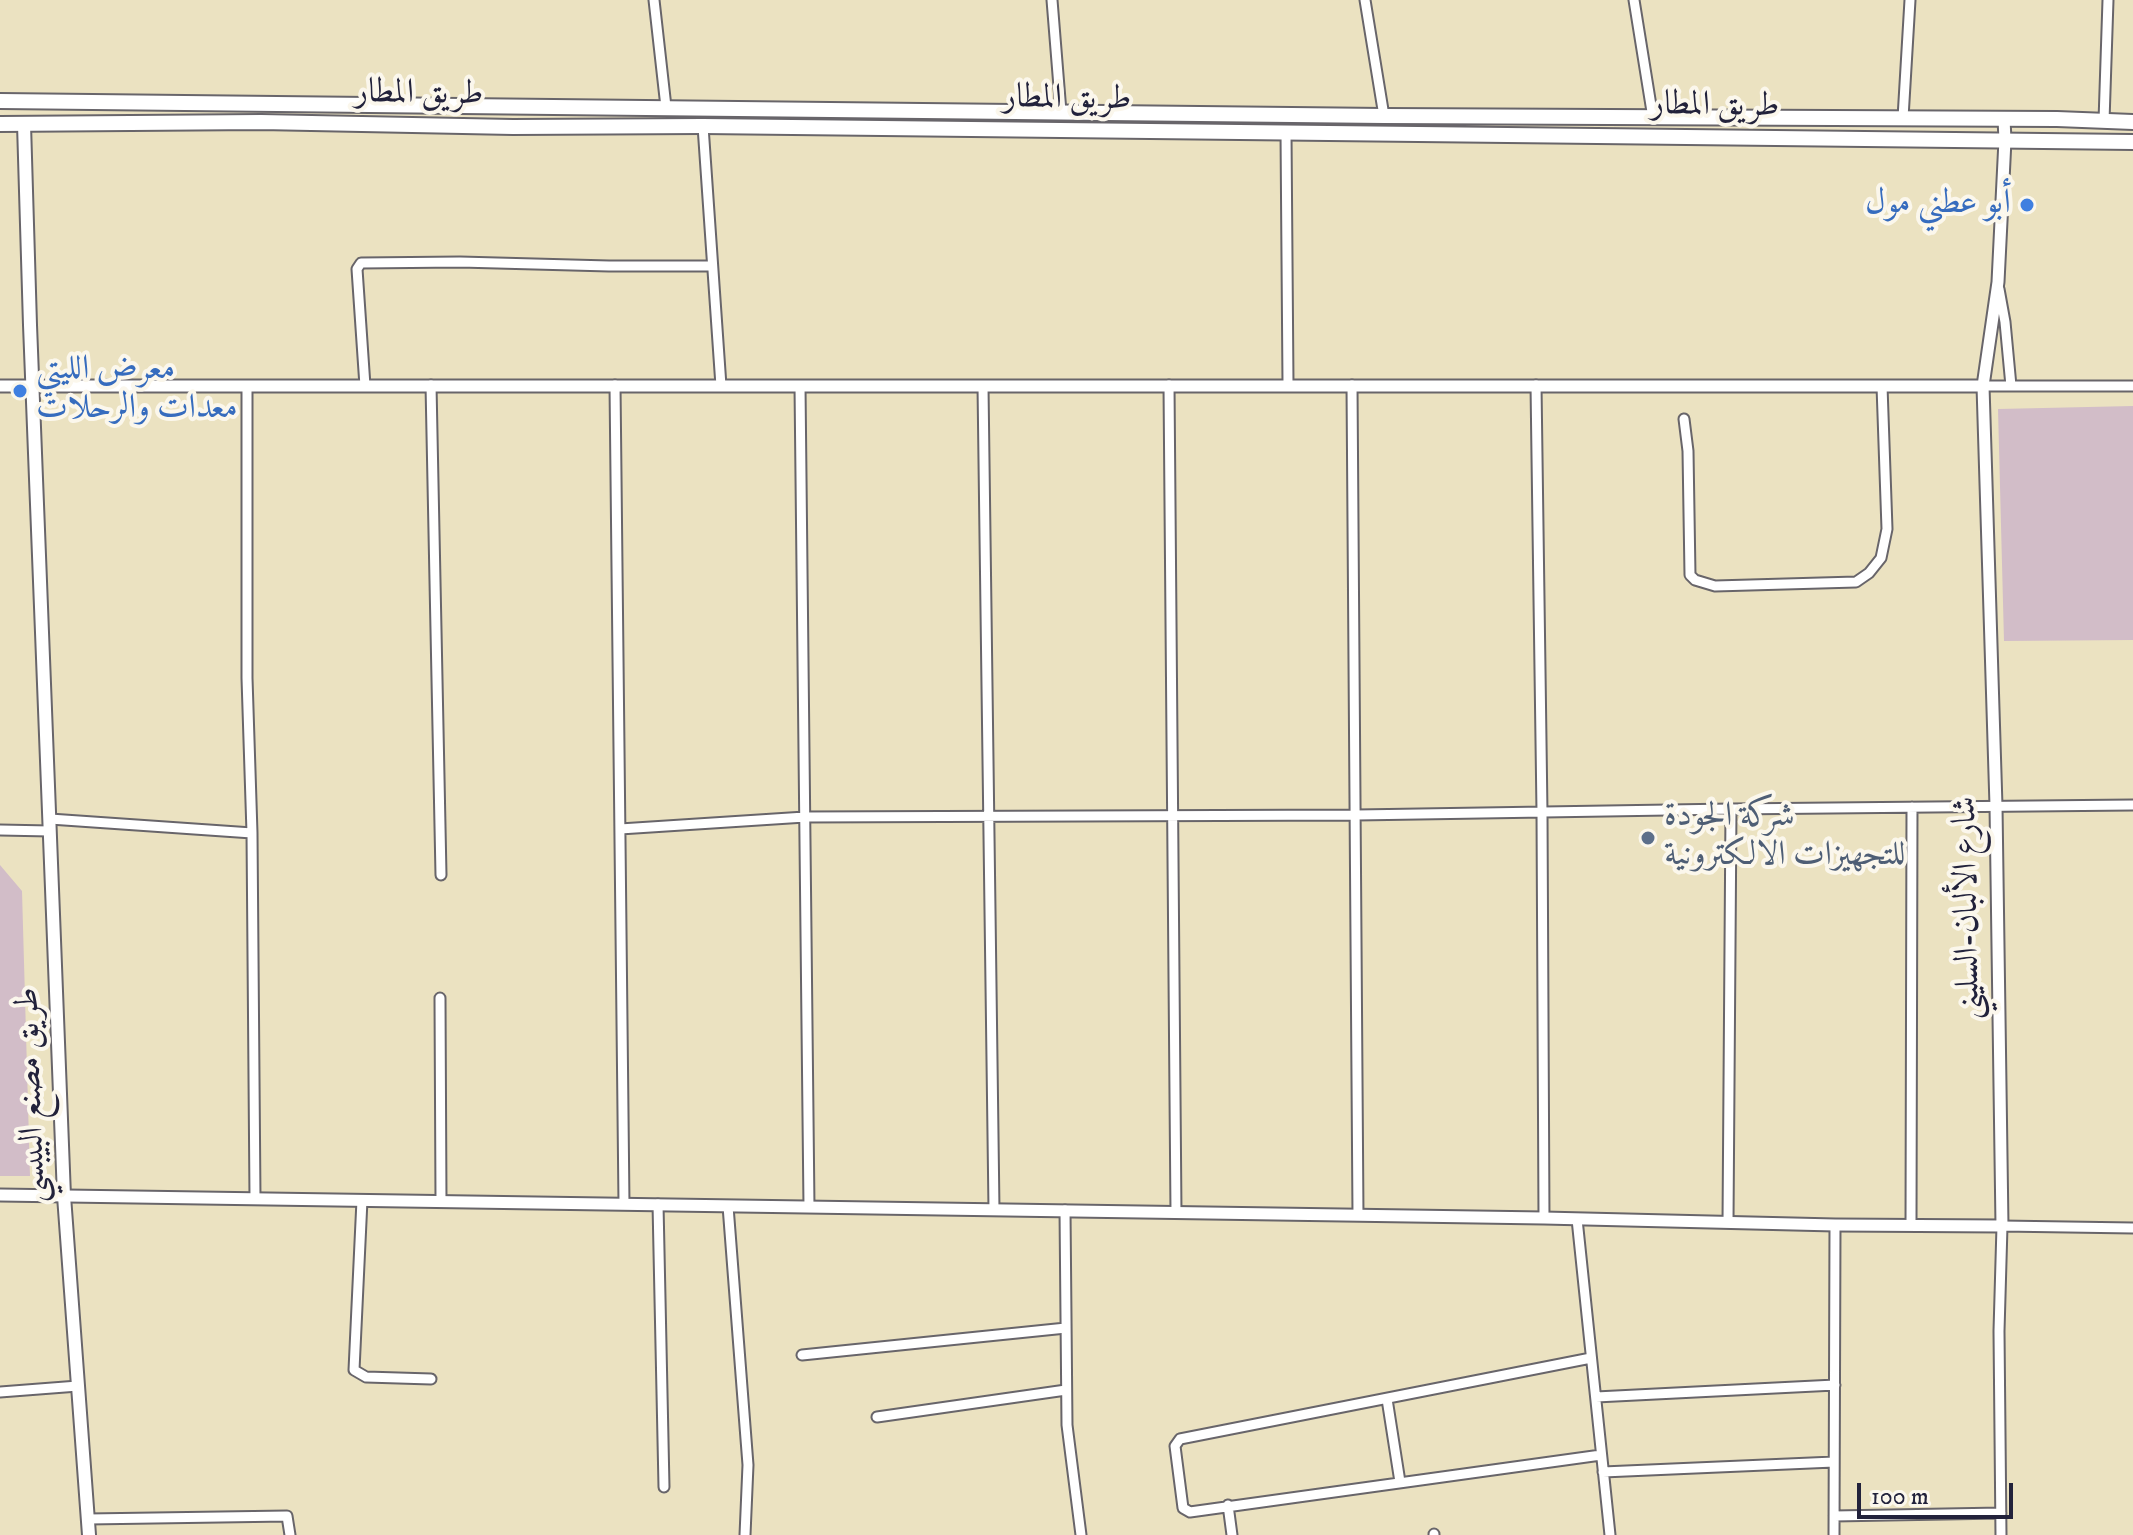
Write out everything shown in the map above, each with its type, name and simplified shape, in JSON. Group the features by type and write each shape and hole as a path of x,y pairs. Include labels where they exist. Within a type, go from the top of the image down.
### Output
{"highway":[{"name":"طريق المطار","path":"0,101 2133,122"},
{"path":"510,105 513,127"},
{"path":"1168,113 1169,131"},
{"name":"طريق المطار","path":"0,124 261,122 2133,142"}],"main road":[{"name":"طريق مصنع البيبسي","path":"24,124 64,1196 89,1535"}],"street":[{"path":"654,0 666,107"},
{"path":"1052,0 1061,112"},
{"path":"1365,0 1384,116"},
{"path":"1634,0 1653,118"},
{"path":"1903,118 1910,0"},
{"path":"2104,121 2108,0"},
{"name":"شارع الألبان-السليني","path":"2001,1535 1999,1331 2002,1226 1996,806 1983,386 1998,282 2004,119"},
{"path":"703,126 721,386"},
{"path":"1286,133 1288,384"},
{"path":"365,386 357,269 361,263 712,266"},
{"name":"شارع الألبان-السليني","path":"1998,282 2011,386"},
{"path":"431,385 441,875"},
{"path":"615,385 624,1204"},
{"path":"1169,385 1176,1212"},
{"path":"1352,385 1358,1215"},
{"path":"1536,385 1544,1218"},
{"path":"0,386 2133,386"},
{"path":"800,386 809,1207"},
{"path":"983,386 994,1209"},
{"path":"1684,419 1688,451 1690,575 1695,580 1715,586 1856,582 1869,573 1881,558 1887,529 1882,386"},
{"path":"247,387 247,678 252,833 255,1198"},
{"path":"620,829 805,817 1357,815 2133,805"},
{"path":"1911,1224 1912,807"},
{"path":"1728,1222 1731,809"},
{"path":"0,830 50,825 252,833"},
{"path":"440,998 441,1201"},
{"path":"0,1195 2133,1228"},
{"path":"362,1200 354,1370 366,1377 431,1379"},
{"path":"658,1204 664,1487"},
{"path":"728,1206 748,1465 745,1535"},
{"path":"1065,1210 1067,1425 1081,1535"},
{"path":"1577,1219 1610,1535"},
{"path":"1834,1535 1835,1225"},
{"path":"802,1355 1066,1328"},
{"path":"1591,1358 1177,1440 1175,1446 1183,1508 1190,1512 1601,1455"},
{"path":"1596,1397 1835,1385"},
{"path":"0,1392 78,1386"},
{"path":"877,1417 1066,1390"},
{"path":"1387,1399 1400,1482"},
{"path":"1603,1472 1834,1462"},
{"path":"1228,1505 1232,1535"},
{"path":"1834,1516 2001,1513"},
{"path":"88,1519 287,1516 290,1535"}],"shaded area":[{"path":"2133,406 2133,640 2004,641 1998,409"},
{"path":"0,865 22,891 30,1176 0,1176"}],"place":[{"name":"أبو عطني مول","path":"2027,205"},
{"name":"معرض الليتي معدات والرحلات","path":"20,391"},
{"name":"شركة الجودة للتجهيزات الالكترونية","path":"1648,838"}]}
